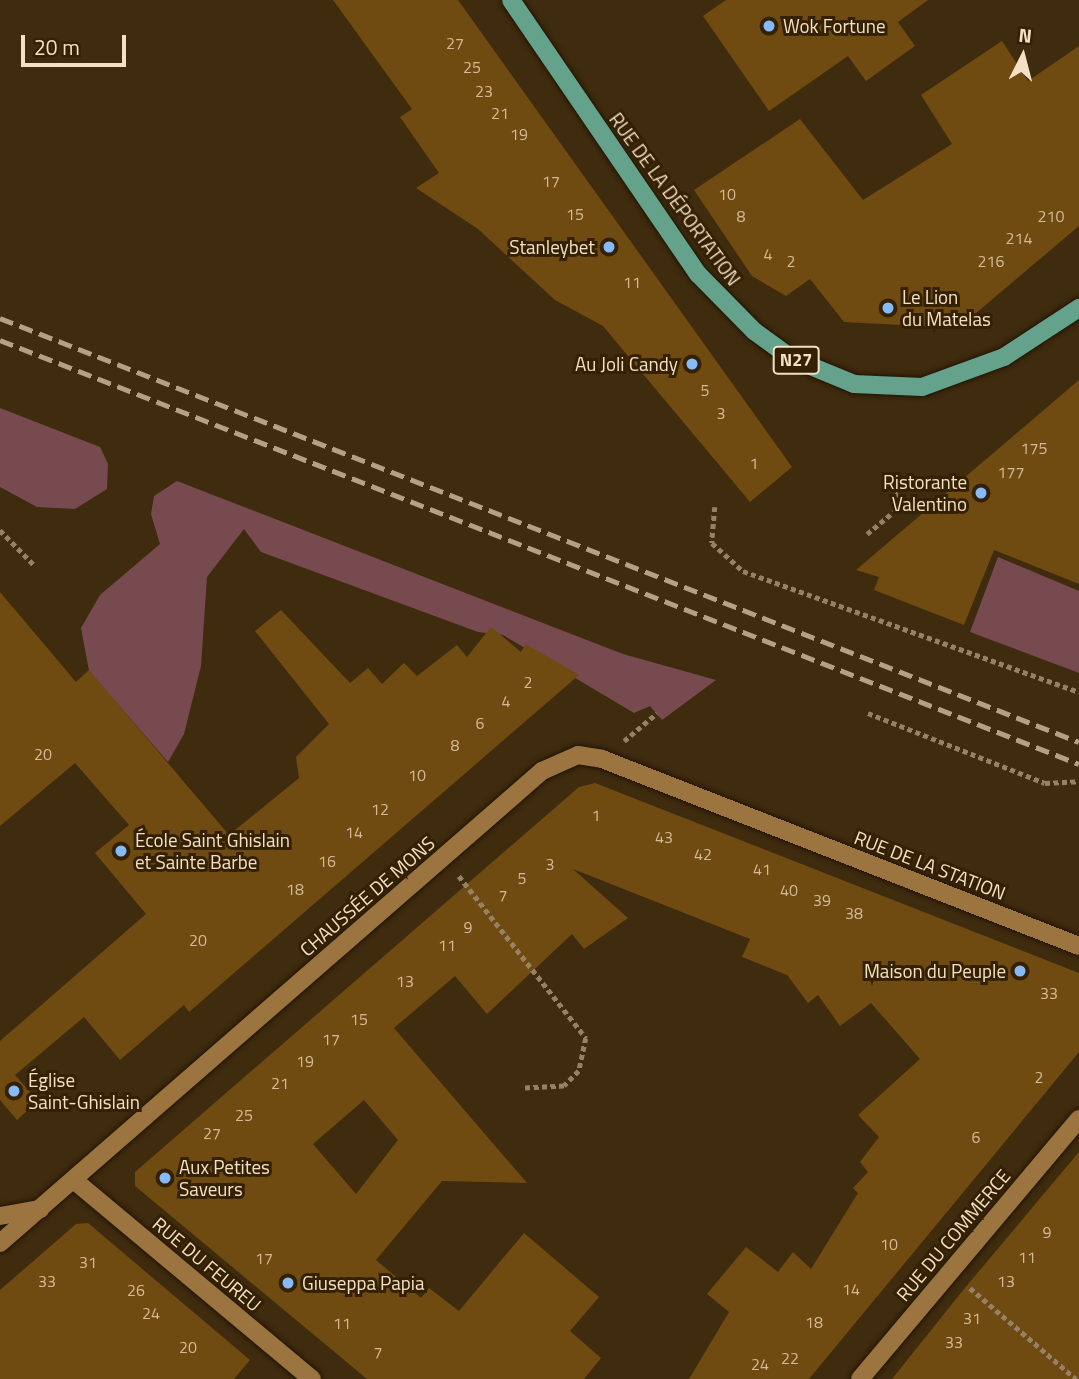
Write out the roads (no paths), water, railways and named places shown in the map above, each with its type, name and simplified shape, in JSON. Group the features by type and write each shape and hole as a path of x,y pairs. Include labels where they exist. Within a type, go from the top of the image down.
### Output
{"main road":[{"name":"RUE DE LA DÉPORTATION","path":"511,0 698,274 754,331 821,373 865,385 922,387 1004,357 1079,308"}],"street":[{"name":"CHAUSSÉE DE MONS","path":"0,1243 75,1181 542,771 578,755 765,823"},
{"name":"RUE DE LA STATION","path":"765,823 1079,946"},
{"name":"RUE DU COMMERCE","path":"860,1379 1079,1119"},
{"name":"RUE DU FEUREU","path":"75,1181 312,1379"},
{"name":"CHAUSSÉE DE MONS","path":"0,1216 40,1209"}],"railway":[{"path":"0,318 1079,742"},
{"path":"0,340 1079,764"}],"place":[{"name":"Wok Fortune","path":"769,26"},
{"name":"Stanleybet","path":"609,247"},
{"name":"Le Lion du Matelas","path":"888,308"},
{"name":"Au Joli Candy","path":"692,364"},
{"name":"Ristorante Valentino","path":"981,493"},
{"name":"École Saint Ghislain et Sainte Barbe","path":"121,851"},
{"name":"Maison du Peuple","path":"1020,971"},
{"name":"Église Saint-Ghislain","path":"14,1091"},
{"name":"Aux Petites Saveurs","path":"165,1178"},
{"name":"Giuseppa Papia","path":"288,1283"}]}
